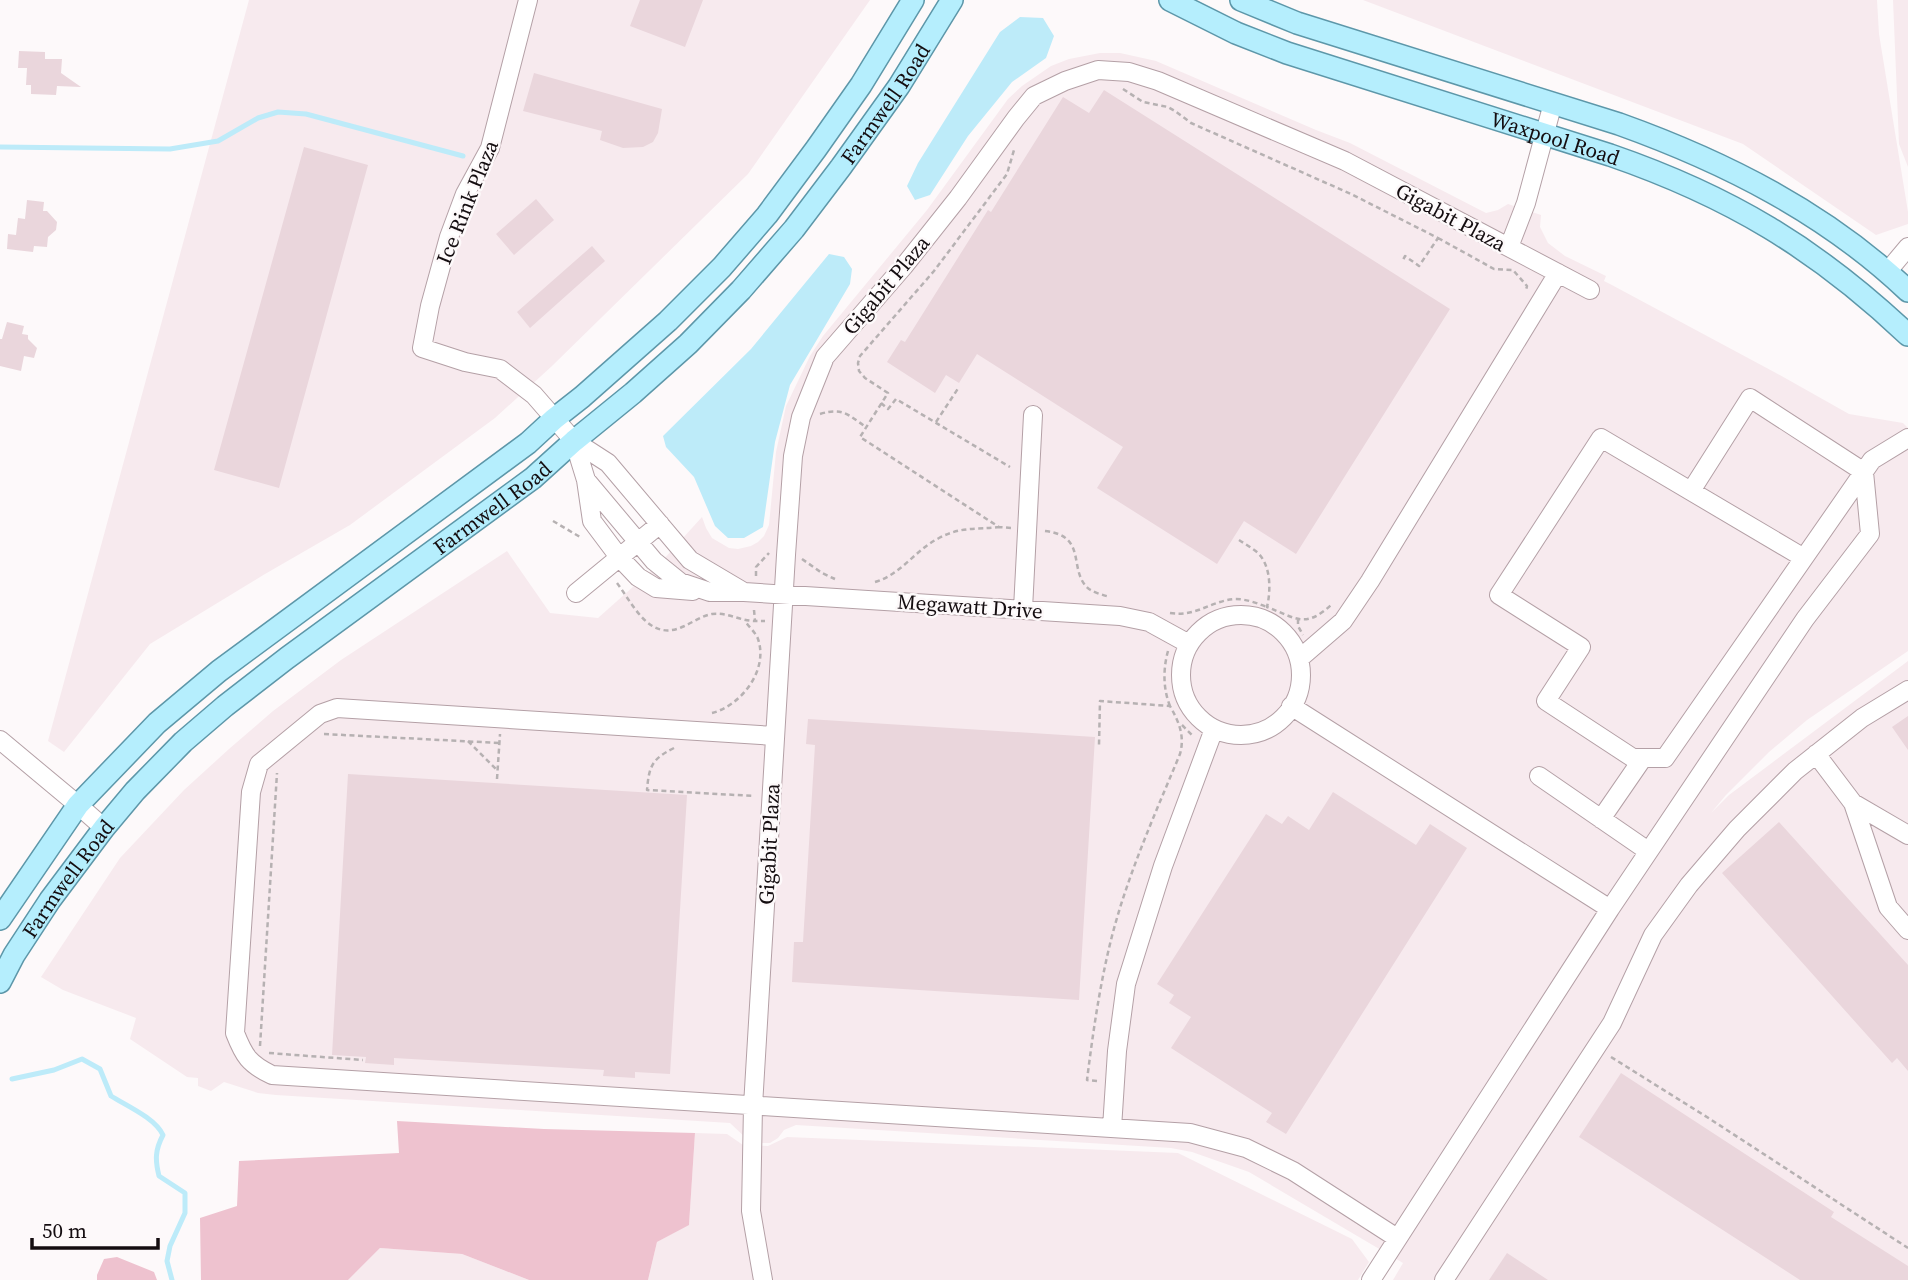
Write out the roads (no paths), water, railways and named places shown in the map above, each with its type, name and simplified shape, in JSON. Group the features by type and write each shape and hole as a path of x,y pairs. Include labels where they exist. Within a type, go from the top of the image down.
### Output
{"main road":[{"name":"Farmwell Road","path":"0,919 78,805 157,723 219,671 528,443 668,321 722,267 767,215 839,117 914,0"},
{"name":"Farmwell Road","path":"0,982 50,900 104,828 135,791 183,742 225,706 361,603 533,478 634,393 688,344 741,290 794,229 899,86 952,0"},
{"name":"Waxpool Road","path":"1170,0 1236,33 1287,53 1656,171 1703,191 1794,242 1836,271 1908,335"},
{"name":"Waxpool Road","path":"1241,0 1297,23 1667,141 1717,162 1811,215 1854,246 1908,291"}],"street":[{"name":"Ice Rink Plaza","path":"528,0 490,148 465,194 449,237 429,306 422,348 465,362 500,369 534,395 574,441"},
{"name":"Gigabit Plaza","path":"763,1280 751,1211 754,1106 782,619 791,595 794,557 793,456 801,416 825,357 904,266 1034,96 1065,80 1098,70 1129,72 1158,81 1345,161 1590,290"},
{"path":"1509,247 1526,203 1553,103"},
{"path":"1887,272 1908,247"},
{"path":"1298,659 1343,621 1558,273"},
{"path":"1691,491 1750,398 1864,472"},
{"path":"1023,609 1033,415"},
{"path":"1804,558 1601,438 1499,595 1581,647 1546,701 1633,758 1665,758 1864,472 1872,460 1908,438"},
{"path":"574,441 586,480 654,561 680,582 710,592"},
{"path":"574,441 608,463 690,560 750,592"},
{"path":"1371,1280 1648,851 1805,619 1870,534 1864,472"},
{"name":"Megawatt Drive","path":"586,480 592,521 638,578 656,588 1120,615 1149,622 1183,640"},
{"path":"576,593 660,524"},
{"path":"1239,615 1258,617 1276,626 1290,641 1298,659 1301,678 1297,698 1286,715 1271,727 1252,734 1233,735 1214,729 1198,717 1186,701 1181,682 1183,640 1219,618 1239,615"},
{"path":"1444,1280 1612,1023 1653,936 1689,885 1737,829 1795,771 1862,718 1908,690"},
{"path":"1291,706 1610,909"},
{"path":"775,736 337,709 320,714 259,764 251,792 235,1033 242,1052 254,1066 272,1075 1190,1133 1246,1148 1293,1171 1397,1238"},
{"path":"1112,1128 1117,1051 1126,984 1163,866 1214,729"},
{"path":"0,740 104,828"},
{"path":"1816,754 1853,803 1888,907 1908,930"},
{"path":"1601,819 1643,758"},
{"path":"1539,776 1648,851"},
{"path":"1853,803 1908,835"}],"water":[{"path":"1020,17 1043,18 1054,36 1046,58 1012,82 968,136 930,195 915,200 907,186 918,163 1000,32"},
{"path":"829,254 844,257 852,269 850,284 790,385 775,442 763,527 744,538 728,538 715,526 694,477 666,447 663,436 751,349"}],"waterway":[{"path":"0,147 170,149 218,141 258,118 278,112 306,114 463,156"},
{"path":"12,1079 54,1070 82,1059 100,1069 111,1096 140,1113 159,1129 163,1135 157,1155 159,1176 185,1193 185,1213 170,1246 167,1261 172,1280"}]}
